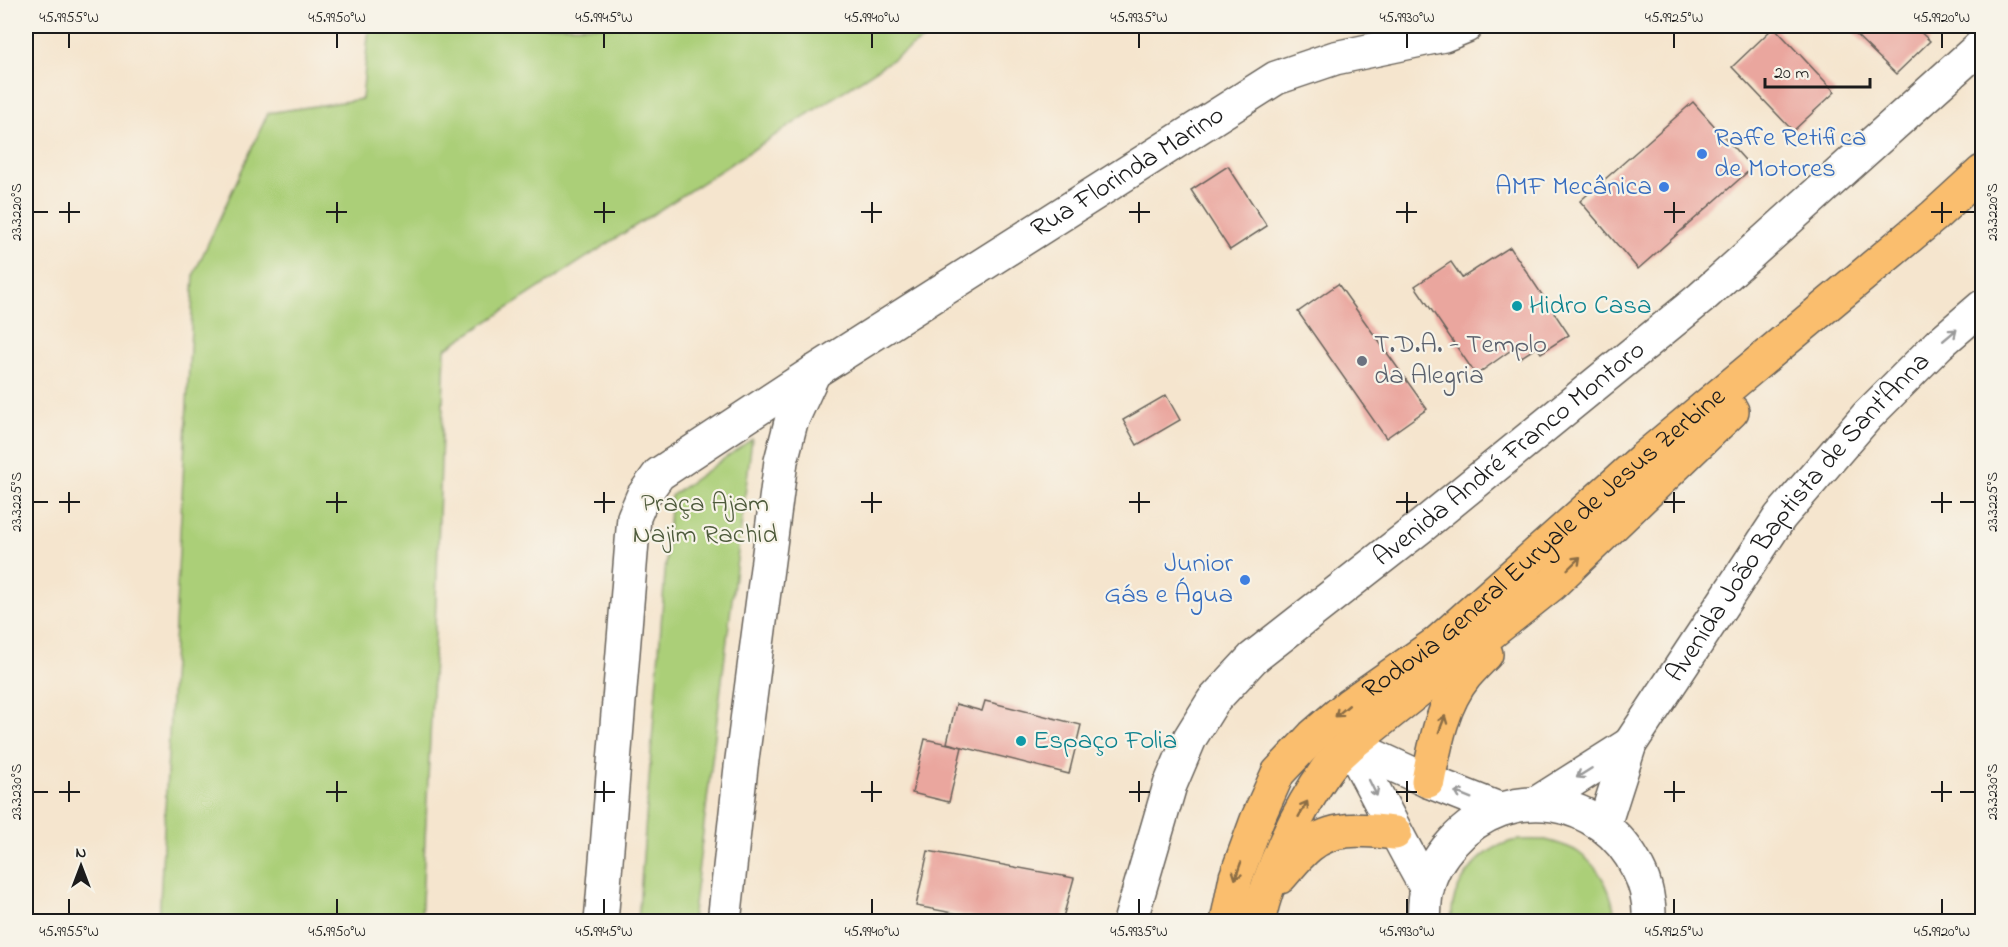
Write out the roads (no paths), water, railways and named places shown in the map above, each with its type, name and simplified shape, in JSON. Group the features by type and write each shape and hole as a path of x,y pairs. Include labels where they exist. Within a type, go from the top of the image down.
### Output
{"main road":[{"name":"Rodovia General Euryale de Jesus Zerbine","path":"1261,908 1300,813 1328,767 1350,745 1551,585 1934,216 1983,172"},
{"name":"Rodovia General Euryale de Jesus Zerbine","path":"1227,921 1236,877 1257,820 1278,773 1313,735 1349,705 1437,643 1644,458 1934,216"},
{"path":"1428,781 1438,733 1452,698 1465,676 1551,585"},
{"path":"1278,773 1350,745 1402,687 1437,643"},
{"path":"1261,908 1308,846 1324,836 1345,830 1395,833"}],"street":[{"name":"Rua Florinda Marino","path":"814,372 1276,78 1335,58 1444,35 1466,26"},
{"name":"Avenida André Franco Montoro","path":"1130,921 1170,785 1190,738 1213,701 1253,658 1423,525 1701,298 1983,45"},
{"name":"Avenida João Baptista de Sant'Anna","path":"1604,825 1630,744 1780,517 1867,416 1939,344 1983,307"},
{"path":"602,921 634,516 643,496 659,474 814,372"},
{"path":"724,921 741,767 781,461 791,422 814,372"},
{"name":"Avenida João Baptista de Sant'Anna","path":"1537,803 1630,744"},
{"path":"1350,745 1428,781 1499,809"},
{"path":"1350,745 1395,833 1427,889"},
{"path":"1424,921 1427,889 1441,855 1466,827 1499,809 1537,803 1572,808 1604,825 1629,851 1640,872 1645,883 1650,920"}],"place":[{"name":"Raffe Retifica de Motores","path":"1702,154"},
{"name":"AMF Mecânica","path":"1664,187"},
{"name":"Hidro Casa","path":"1517,306"},
{"name":"T.D.A. - Templo da Alegria","path":"1362,361"},
{"name":"Junior Gás e Água","path":"1245,580"},
{"name":"Espaço Folia","path":"1021,741"}],"park label":[{"name":"Praça Ajam Najim Rachid","path":"705,520"}]}
